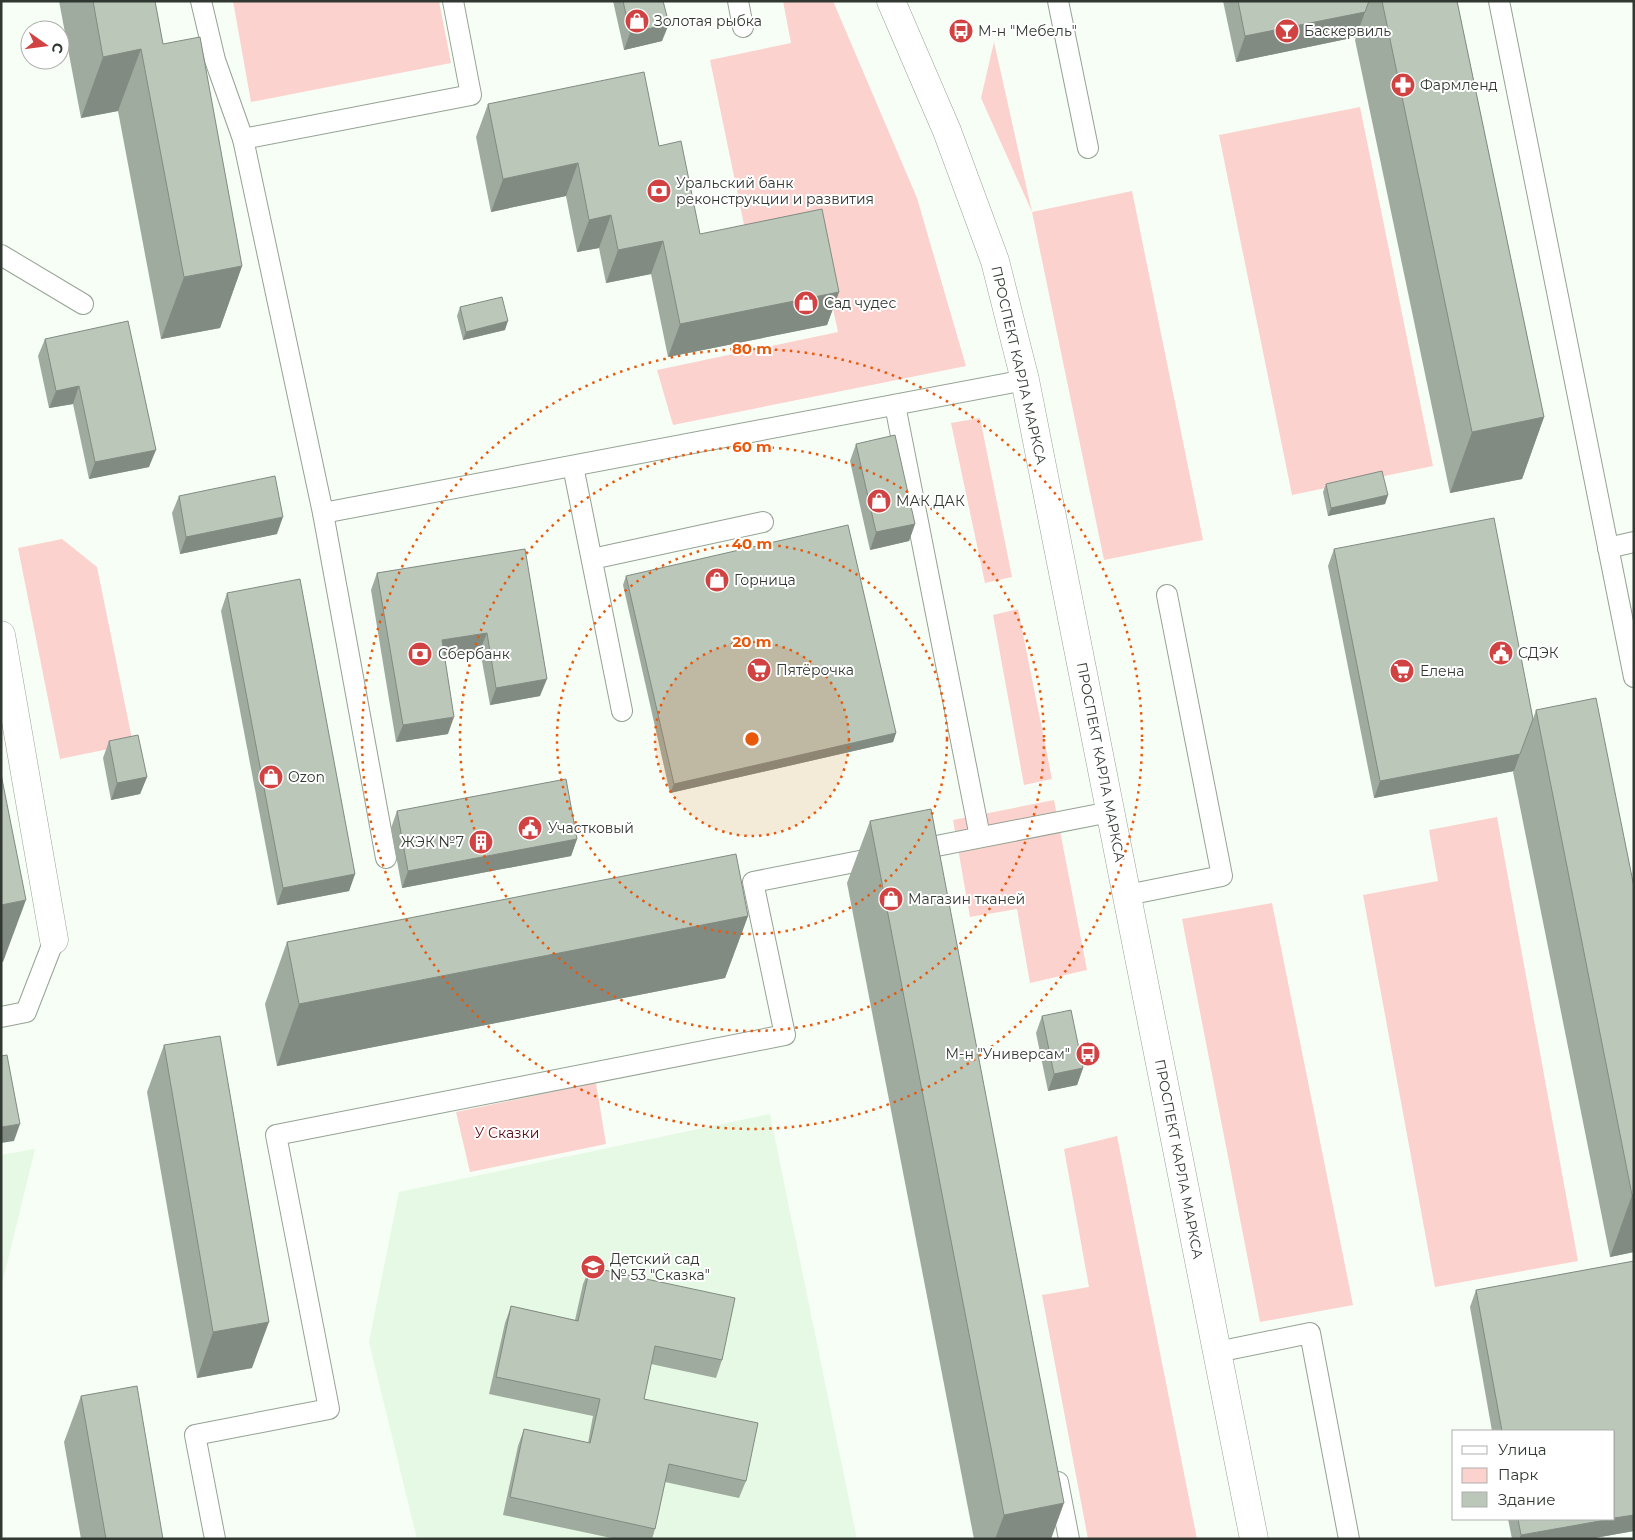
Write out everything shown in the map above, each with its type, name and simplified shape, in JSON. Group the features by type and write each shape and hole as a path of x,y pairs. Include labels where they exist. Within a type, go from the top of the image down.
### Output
{"street":[{"name":"ПРОСПЕКТ КАРЛА МАРКСА","path":"891,1 947,131 995,261 1025,380 1254,1539"},
{"path":"1,635 54,940"}],"lane":[{"path":"201,1 216,60 243,139 323,512 386,858"},
{"path":"243,139 471,95 453,1"},
{"path":"738,1 743,27"},
{"path":"1058,1 1088,148"},
{"path":"1499,1 1634,677"},
{"path":"1,255 83,304"},
{"path":"323,512 1025,380"},
{"path":"895,405 980,837"},
{"path":"573,466 622,711"},
{"path":"592,559 763,522"},
{"path":"1608,548 1634,542"},
{"path":"1127,895 1222,876 1167,595"},
{"path":"215,1539 195,1435 328,1409 276,1135 785,1036 753,882 930,857 980,837 1110,812"},
{"path":"1,1017 26,1012 54,940"},
{"path":"1217,1352 1310,1333 1350,1539"},
{"path":"1054,1461 1069,1539"}],"shaded area":[{"name":"Детский сад № 53 \"Сказка\"","path":"770,1114 857,1539 417,1539 369,1342 399,1192"},
{"path":"35,1149 1,1288 1,1155"}],"green space":[{"path":"233,1 439,1 451,63 251,102"},
{"path":"783,1 833,1 917,198 966,366 673,425 657,370 838,332 816,230 748,244 710,60 791,43"},
{"path":"994,42 1032,212 981,98"},
{"path":"1360,107 1433,466 1292,495 1219,135"},
{"path":"1132,191 1203,540 1104,560 1032,212"},
{"path":"980,418 1012,577 985,583 951,423"},
{"path":"62,539 97,567 133,744 60,759 18,548"},
{"path":"1018,609 1052,779 1024,785 993,615"},
{"path":"1054,800 1087,970 1030,983 1017,909 970,917 953,820"},
{"path":"1497,817 1578,1261 1435,1287 1363,895 1438,881 1429,830"},
{"path":"1272,903 1353,1305 1260,1322 1182,919"},
{"name":"У Сказки","path":"596,1083 606,1144 470,1172 456,1112"},
{"path":"1117,1136 1197,1539 1088,1539 1042,1295 1089,1287 1064,1149"}],"building":[{"path":"93,1 155,1 163,44 200,37 242,266 184,277 141,49 103,57"},
{"path":"623,1 663,1 669,24 630,33"},
{"path":"1238,1 1369,1 1365,12 1245,36"},
{"path":"1382,1 1457,1 1544,417 1472,432"},
{"path":"644,72 659,146 681,141 700,234 822,209 839,292 680,324 663,241 618,250 611,215 589,220 578,163 503,179 488,104"},
{"path":"502,297 508,321 466,332 460,307"},
{"path":"128,321 156,450 95,462 79,386 56,391 45,339"},
{"name":"МАК ДАК","path":"895,435 915,524 876,532 856,444"},
{"path":"1382,471 1388,495 1331,508 1326,484"},
{"path":"275,476 283,517 186,537 179,496"},
{"path":"1494,518 1533,719 1520,754 1380,781 1334,549"},
{"name":"Пятёрочка","path":"848,525 896,733 674,784 626,576"},
{"name":"Сбербанк","path":"525,549 547,679 496,688 487,633 442,640 454,717 403,725 377,573"},
{"path":"300,579 355,874 283,888 227,593"},
{"path":"1596,698 1634,887 1634,1194 1632,1195 1536,710"},
{"path":"138,735 147,777 117,783 109,741"},
{"path":"1,774 26,900 1,905"},
{"name":"ЖЭК №7","path":"566,779 577,839 408,871 397,811"},
{"path":"931,809 1064,1503 1004,1515 870,821"},
{"path":"736,854 748,916 299,1004 287,942"},
{"path":"1071,1010 1083,1068 1054,1074 1042,1016"},
{"path":"220,1036 269,1322 213,1332 164,1045"},
{"path":"7,1055 20,1124 2,1127 1,1056"},
{"path":"1634,1261 1634,1515 1615,1518 1615,1430 1502,1430 1476,1290"},
{"path":"590,1267 735,1298 722,1360 655,1346 644,1399 758,1423 746,1481 669,1464 655,1529 510,1497 524,1429 590,1443 600,1399 496,1377 511,1306 578,1321"},
{"path":"137,1386 163,1539 106,1539 81,1396"},
{"path":"1518,1520 1605,1520 1521,1535"}],"place":[{"name":"Золотая рыбка","path":"637,21"},
{"name":"М-н \"Мебель\"","path":"961,31"},
{"name":"Баскервиль","path":"1287,31"},
{"name":"Фармленд","path":"1403,85"},
{"name":"Уральский банк реконструкции и развития","path":"659,191"},
{"name":"Сад чудес","path":"806,303"},
{"name":"МАК ДАК","path":"879,501"},
{"name":"Горница","path":"717,580"},
{"name":"СДЭК","path":"1501,653"},
{"name":"Сбербанк","path":"420,654"},
{"name":"Пятёрочка","path":"759,670"},
{"name":"Елена","path":"1402,671"},
{"name":"Ozon","path":"271,777"},
{"name":"Участковый","path":"530,828"},
{"name":"ЖЭК №7","path":"481,842"},
{"name":"Магазин тканей","path":"891,899"},
{"name":"М-н \"Универсам\"","path":"1088,1054"},
{"name":"Детский сад № 53 \"Сказка\"","path":"593,1267"}]}
